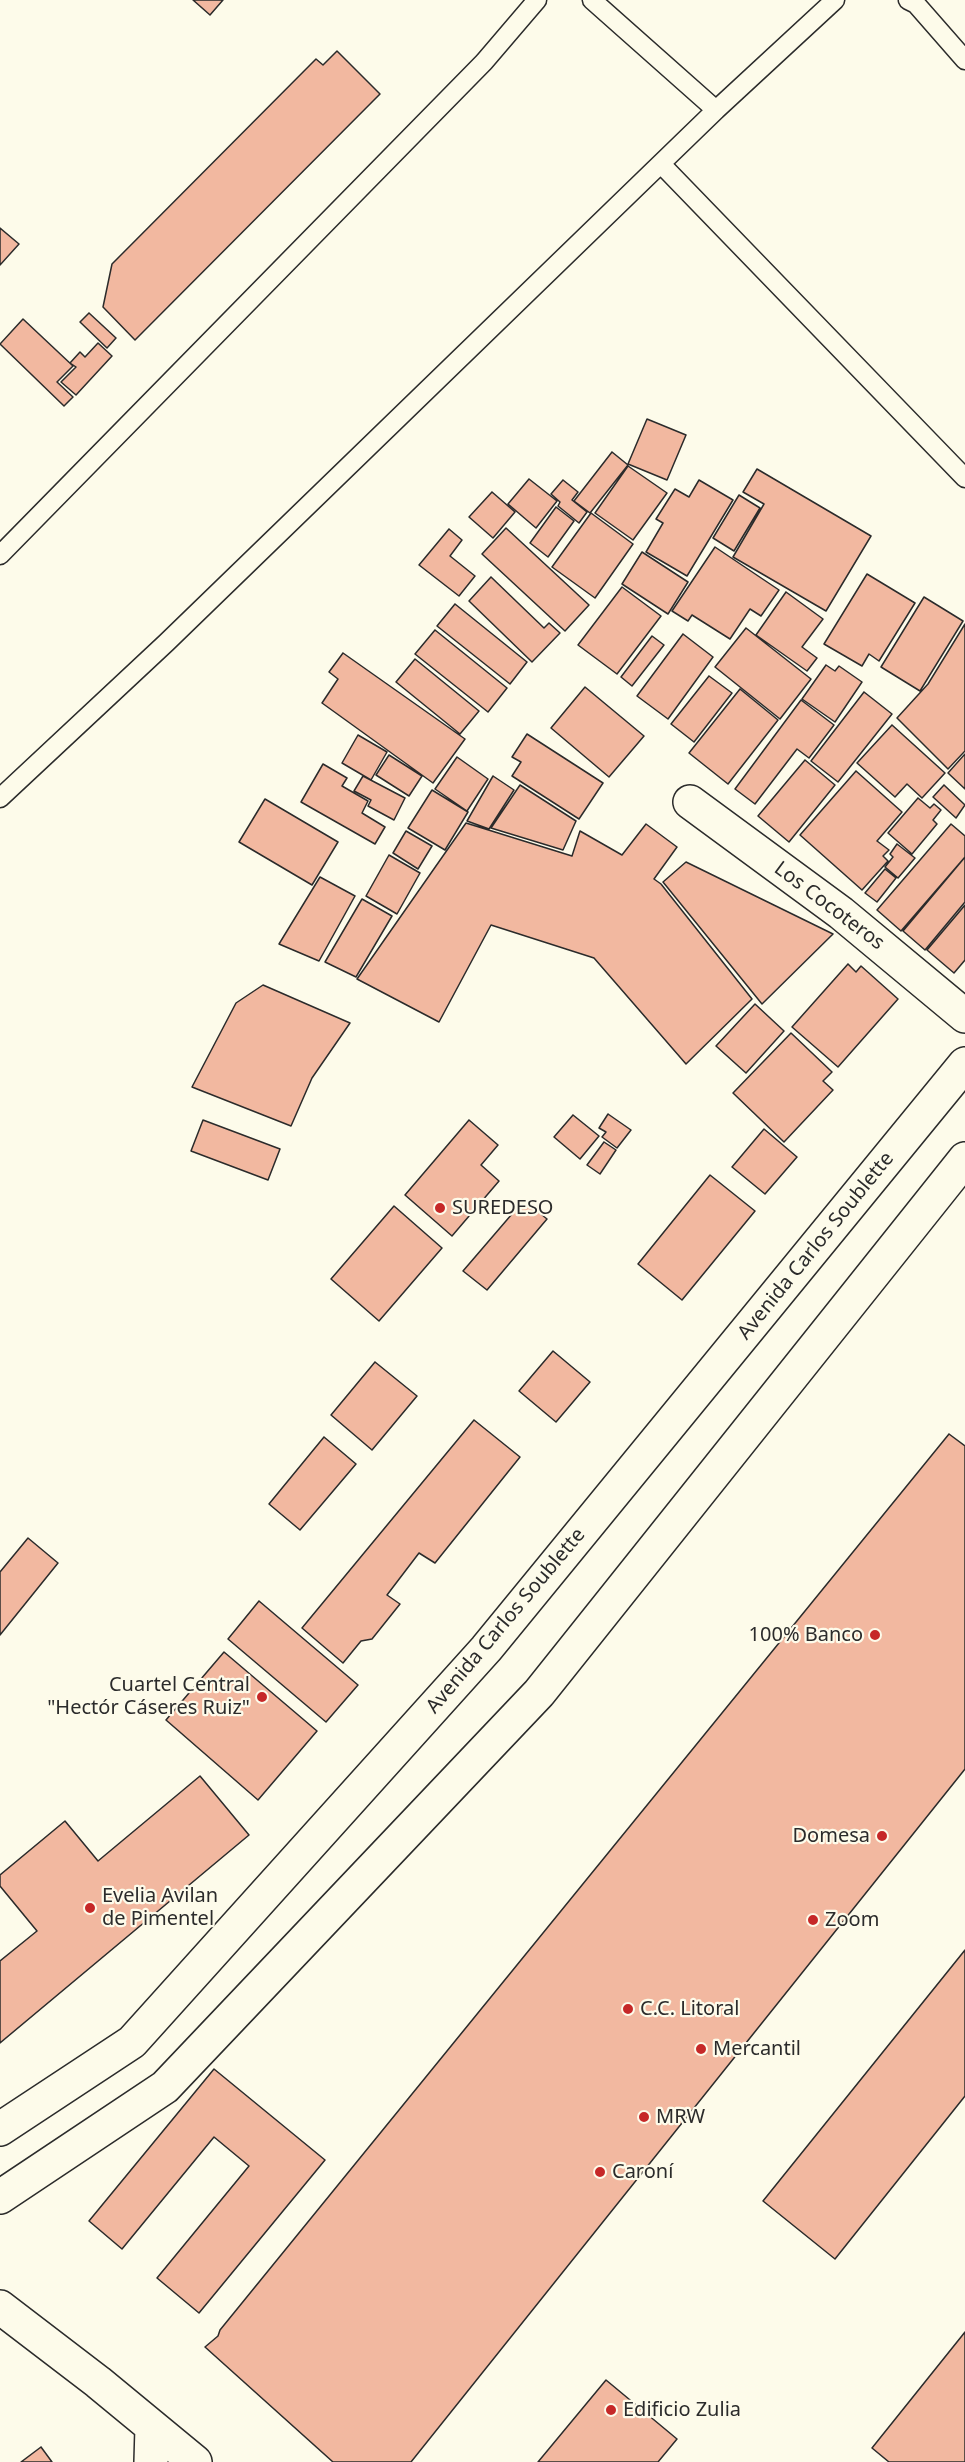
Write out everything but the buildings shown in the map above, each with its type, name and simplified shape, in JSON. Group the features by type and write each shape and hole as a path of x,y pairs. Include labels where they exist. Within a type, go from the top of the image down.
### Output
{"main road":[{"name":"Los Cocoteros","path":"690,802 841,913 965,1016"},
{"name":"Avenida Carlos Soublette","path":"0,2129 132,2042 486,1649 965,1064"},
{"path":"0,2197 165,2087 539,1693 965,1159"},
{"path":"0,2307 98,2382 195,2462"},
{"path":"151,2462 152,2427"}],"lane":[{"path":"0,555 484,62 537,0"},
{"path":"592,0 716,110"},
{"path":"0,798 166,643 662,165 716,110 835,0"},
{"path":"908,0 916,4 965,60"},
{"path":"662,165 965,478"}],"place":[{"name":"SUREDESO","path":"440,1208"},
{"name":"100% Banco","path":"875,1635"},
{"name":"Cuartel Central \"Hectór Cáseres Ruiz\"","path":"262,1697"},
{"name":"Domesa","path":"882,1836"},
{"name":"Evelia Avilan de Pimentel","path":"90,1908"},
{"name":"Zoom","path":"813,1920"},
{"name":"C.C. Litoral","path":"628,2009"},
{"name":"Mercantil","path":"701,2049"},
{"name":"MRW","path":"644,2117"},
{"name":"Caroní","path":"600,2172"},
{"name":"Edificio Zulia","path":"611,2410"}]}
